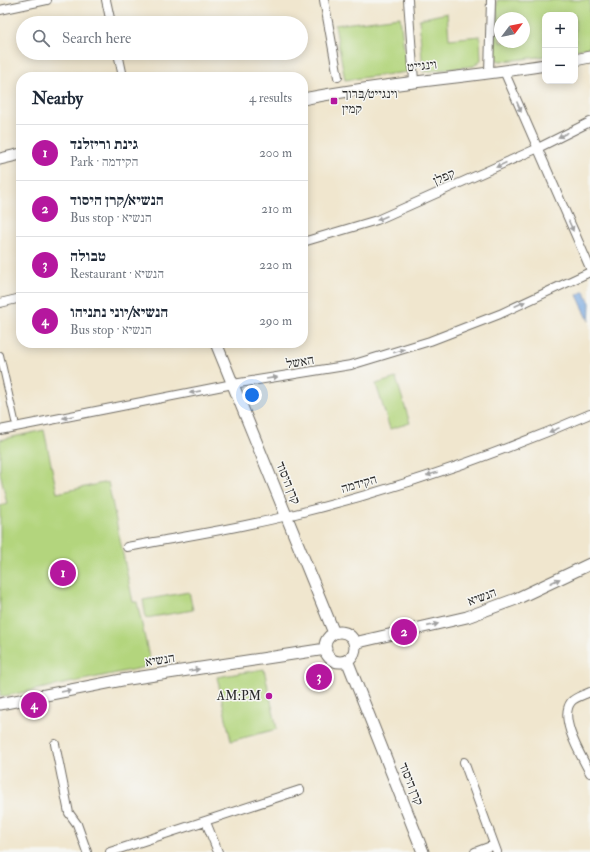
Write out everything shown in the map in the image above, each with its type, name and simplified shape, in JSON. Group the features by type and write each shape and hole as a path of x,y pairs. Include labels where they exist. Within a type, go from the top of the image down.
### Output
{"street":[{"path":"0,10 47,0"},
{"path":"106,0 109,16"},
{"path":"324,0 338,77"},
{"path":"408,0 414,81"},
{"path":"489,73 491,0"},
{"path":"578,59 590,57"},
{"path":"119,60 122,72"},
{"name":"וינגייט","path":"308,98 414,81 489,73 542,65"},
{"path":"504,71 536,149 590,270"},
{"name":"קפלן","path":"308,241 378,220 536,149 590,122"},
{"path":"0,159 16,155"},
{"name":"האשל","path":"0,430 233,384 351,366 430,341 500,314 590,270"},
{"path":"0,302 16,299"},
{"name":"קרן היסוד","path":"218,348 334,633"},
{"path":"0,355 15,421"},
{"name":"הקידמה","path":"126,547 286,516 361,496 461,465 550,432 590,414"},
{"name":"הנשיא","path":"354,643 467,617 516,599 590,564"},
{"path":"344,632 348,634 354,643 354,652 347,660 335,661 327,654 327,640 334,633 344,632"},
{"name":"הנשיא","path":"0,704 122,680 326,649"},
{"name":"קרן היסוד","path":"347,660 423,852"},
{"path":"590,692 577,697 569,706 567,723 590,773"},
{"path":"55,744 69,813 77,824 87,852"},
{"path":"464,762 496,848 475,852"},
{"path":"110,852 206,822 300,790"},
{"path":"206,822 218,852"}],"green space":[{"path":"497,0 590,0 590,47 578,49 578,12 542,12 542,56 500,61 495,59 493,56 494,35 494,48 530,48 530,12 497,12 497,10 493,10 493,8 497,8"},
{"path":"447,13 449,39 480,36 481,60 474,66 423,72 419,19"},
{"path":"400,17 407,72 345,80 335,25"},
{"path":"396,378 410,423 390,429 376,384"},
{"path":"44,430 57,493 108,482 133,602 137,602 151,666 0,697 0,506 7,504 0,472 0,440"},
{"path":"189,592 193,610 146,618 143,600"},
{"path":"264,669 277,729 231,741 217,677"}],"water":[{"path":"584,291 590,303 589,321 577,295"}],"place":[{"name":"וינגייט/ברוך קמין","path":"334,101"},
{"name":"גינת וריזלנד","path":"63,573"},
{"name":"הנשיא/קרן היסוד","path":"404,632"},
{"name":"טבולה","path":"319,677"},
{"name":"AM:PM","path":"269,696"},
{"name":"הנשיא/יוני נתניהו","path":"34,705"}]}
